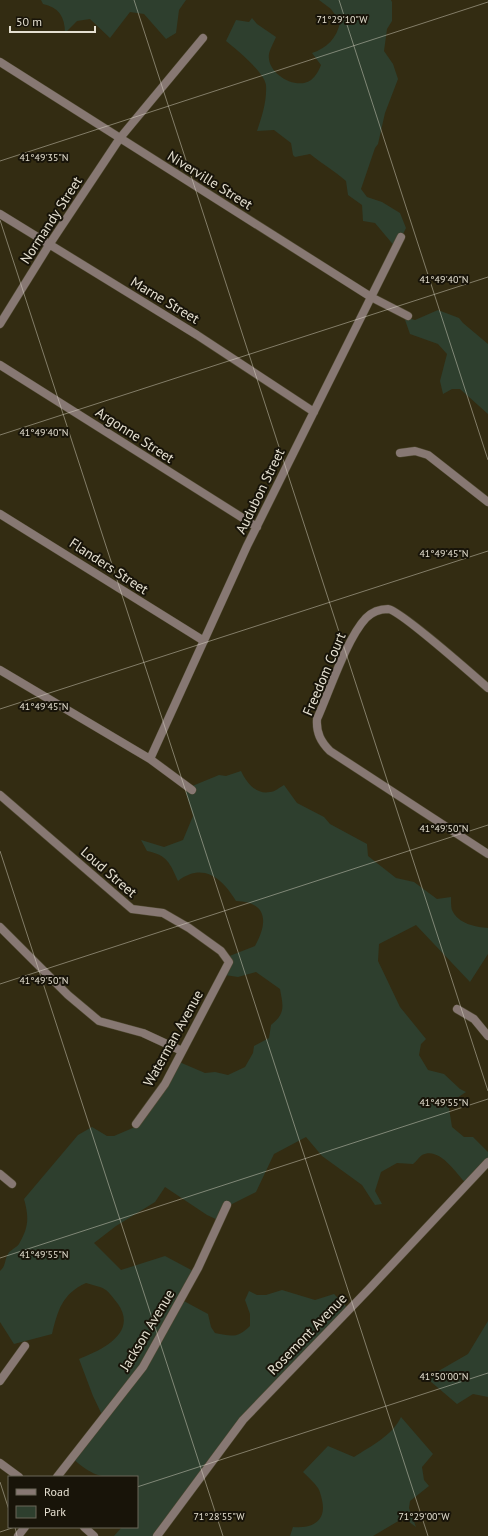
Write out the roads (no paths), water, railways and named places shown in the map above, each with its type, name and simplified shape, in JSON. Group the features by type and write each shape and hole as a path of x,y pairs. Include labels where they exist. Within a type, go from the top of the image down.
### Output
{"street":[{"name":"Normandy Street","path":"0,324 49,245 120,138 203,38"},
{"name":"Niverville Street","path":"0,62 372,297 408,316"},
{"name":"Marne Street","path":"0,214 197,335 314,412"},
{"name":"Audubon Street","path":"150,759 257,527 401,237"},
{"name":"Argonne Street","path":"0,364 257,527"},
{"path":"400,453 414,451 428,455 488,502"},
{"name":"Flanders Street","path":"0,514 204,641"},
{"name":"Freedom Court","path":"488,688 407,621 389,609 378,610 366,618 352,637 317,719 316,727 321,742 330,751 488,854"},
{"path":"0,670 150,759 192,790"},
{"name":"Loud Street","path":"0,795 132,909 163,913 189,928 221,951 229,962"},
{"path":"0,927 68,995 99,1021 143,1032 182,1051"},
{"name":"Waterman Avenue","path":"136,1124 165,1084 229,962"},
{"path":"457,1009 474,1019 488,1036"},
{"name":"Rosemont Avenue","path":"157,1536 243,1420 488,1162"},
{"path":"0,1174 12,1184"},
{"name":"Jackson Avenue","path":"58,1476 143,1367 198,1268 227,1206"},
{"path":"0,1381 25,1346"},
{"path":"0,1463 18,1476"},
{"path":"18,1536 24,1528"},
{"path":"85,1528 94,1536"}]}
